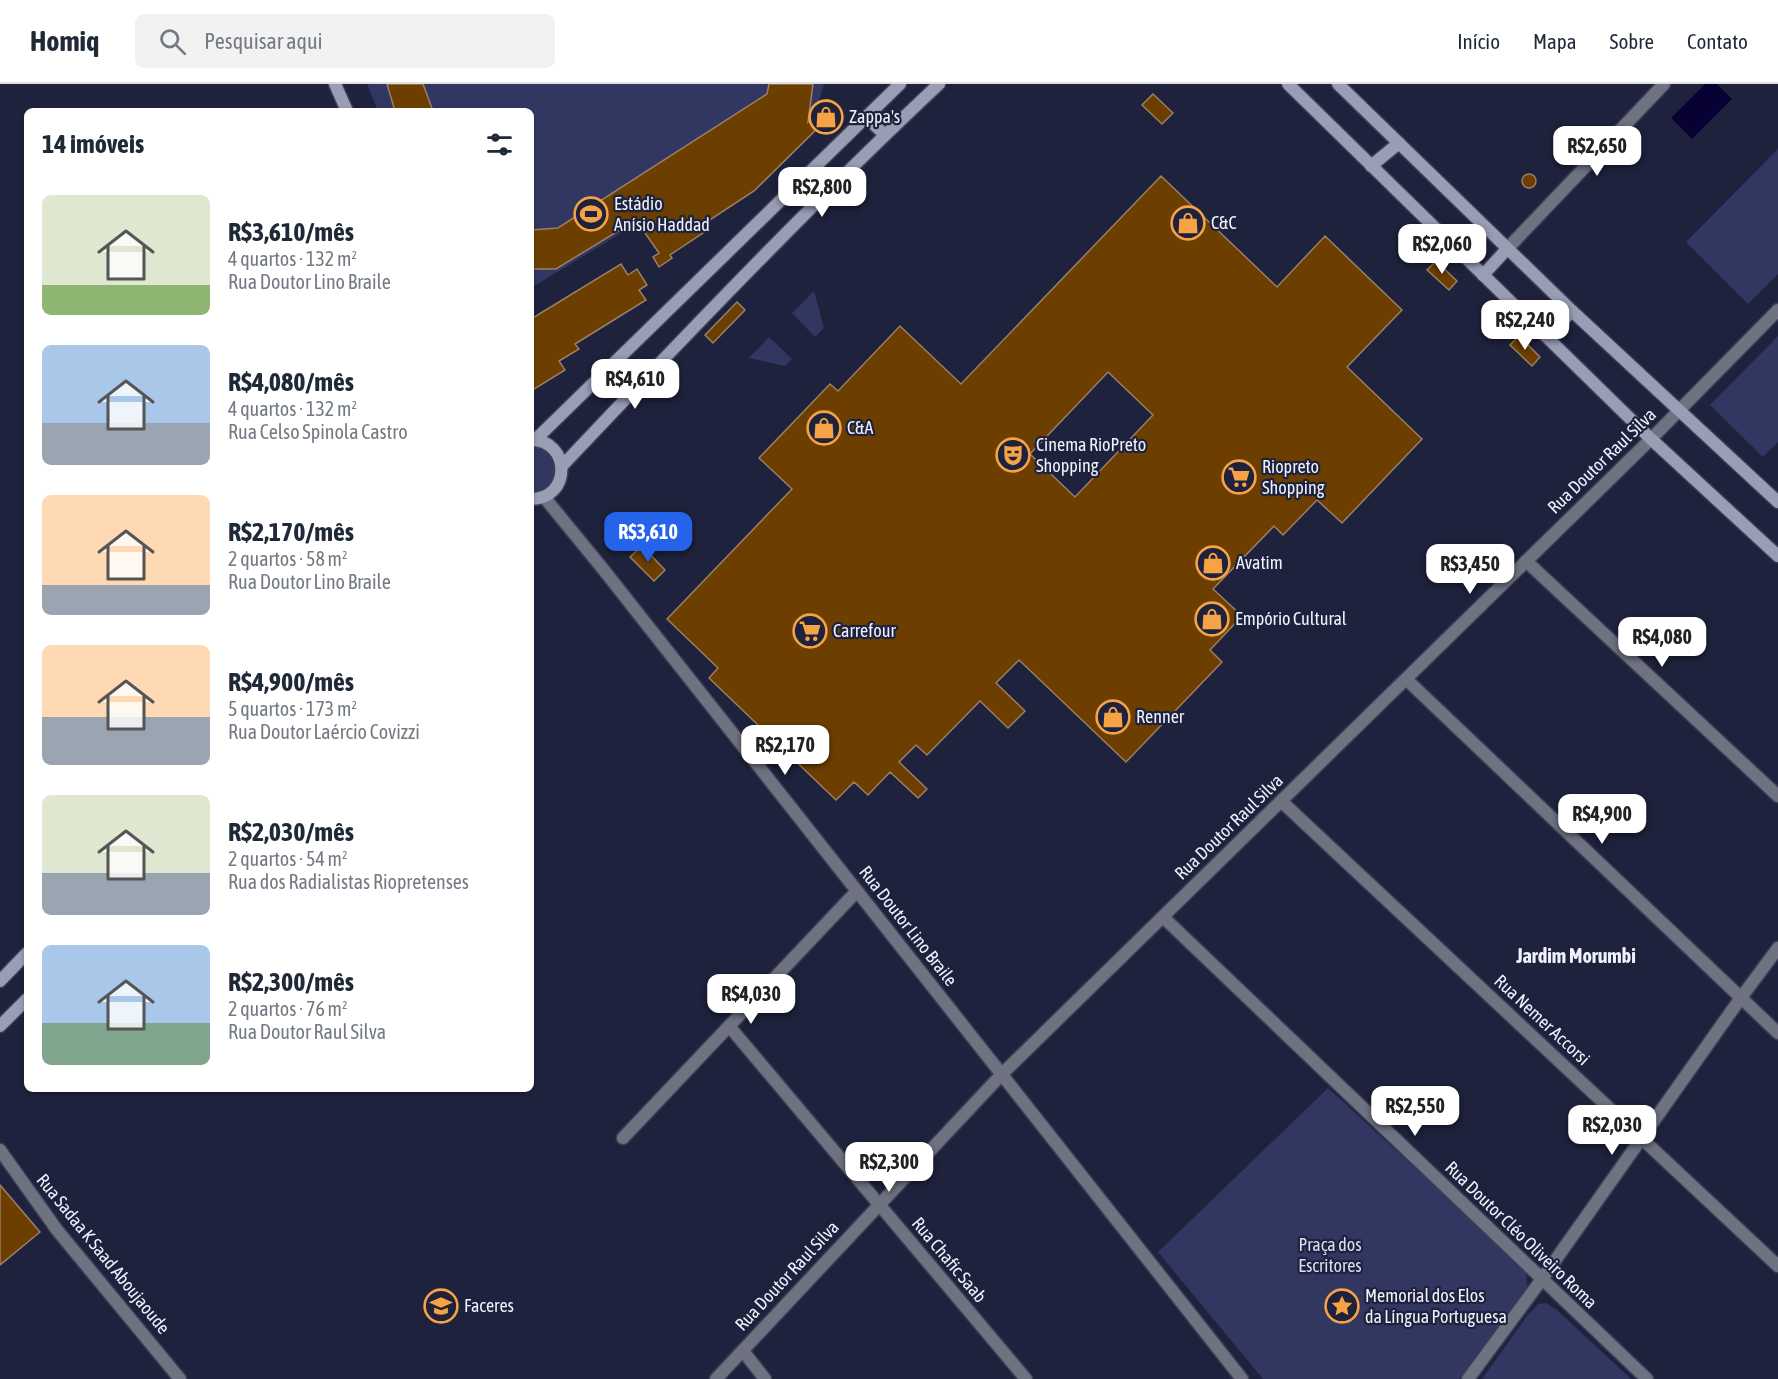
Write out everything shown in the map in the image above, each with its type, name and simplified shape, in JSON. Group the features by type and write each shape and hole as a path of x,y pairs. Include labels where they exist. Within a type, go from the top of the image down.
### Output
{"main road":[{"path":"335,84 346,108"},
{"path":"534,439 900,84"},
{"path":"561,466 687,334 885,135 939,84"},
{"path":"1288,84 1651,439 1778,555"},
{"path":"1338,84 1572,311 1778,502"},
{"path":"866,117 885,135"},
{"path":"1371,166 1399,143"},
{"path":"1483,275 1507,249"},
{"path":"1546,336 1572,311"},
{"path":"534,440 545,442 553,448 559,457 561,466 558,484 552,492 544,497 534,499"},
{"path":"0,981 24,957"},
{"path":"0,1026 24,1002"}],"street":[{"path":"1507,249 1665,84"},
{"name":"Rua Doutor Raul Silva","path":"716,1379 1002,1074 1651,439 1778,310"},
{"name":"Rua Doutor Lino Braile","path":"544,497 1242,1379"},
{"path":"1526,561 1778,796"},
{"path":"1406,679 1778,1033"},
{"name":"Rua Nemer Accorsi","path":"1281,801 1778,1266"},
{"path":"623,1138 857,891"},
{"name":"Rua Doutor Cléo Oliveiro Roma","path":"1163,917 1647,1379"},
{"path":"1468,1379 1778,948"},
{"name":"Rua Chafic Saab","path":"729,1026 1026,1379"},
{"name":"Rua Sadaa K Saad Aboujaoude","path":"0,1150 57,1230 180,1379"},
{"path":"743,1351 765,1379"}],"green space":[{"name":"Estádio Anísio Haddad","path":"367,84 824,84 816,111 801,105 773,141 534,286 534,108 377,108"},
{"path":"1778,149 1778,274 1748,304 1686,242"},
{"path":"814,291 824,328 815,337 792,313"},
{"path":"1778,336 1778,442 1763,457 1710,405"},
{"path":"769,337 792,359 785,366 749,358"},
{"path":"534,447 542,449 554,461 554,477 542,491 534,493"},
{"name":"Praça dos Escritores","path":"1328,1088 1526,1270 1527,1287 1459,1379 1263,1379 1158,1252"},
{"path":"1546,1303 1557,1310 1631,1379 1482,1379 1527,1316 1538,1304"}],"shaded area":[{"path":"1705,84 1717,84 1732,99 1692,139 1671,118"}],"building":[{"path":"387,84 423,84 432,108 394,108"},
{"path":"769,84 813,84 808,122 828,100 838,108 754,191 702,225 706,231 670,255 672,258 659,267 653,257 659,253 636,220 556,269 534,269 534,230 558,228 767,94"},
{"path":"1153,94 1173,113 1162,124 1142,105"},
{"path":"1529,174 1534,176 1536,181 1534,186 1529,188 1524,186 1522,181 1524,176"},
{"name":"Riopreto Shopping","path":"1161,176 1277,287 1325,236 1402,310 1347,367 1422,439 1342,523 1317,500 1283,535 1274,526 1213,589 1242,616 1210,650 1222,662 1126,762 1019,660 996,683 1025,711 1008,728 980,701 927,755 916,745 899,762 927,789 918,798 890,772 868,795 854,782 836,800 709,678 718,668 667,619 792,489 759,458 830,384 838,391 900,326 961,384","holes":["1108,372 1153,415 1075,497 1030,454"]},
{"path":"1436,261 1457,281 1449,290 1427,270"},
{"path":"621,264 628,275 637,269 647,285 639,290 646,300 575,344 579,349 559,361 565,370 534,389 534,317"},
{"path":"737,302 745,310 713,343 705,335"},
{"path":"1519,336 1540,357 1532,366 1510,345"},
{"path":"642,546 665,570 654,581 630,557"},
{"path":"0,1185 40,1232 0,1265"}],"place":[{"name":"Zappa's","path":"826,117"},
{"name":"Estádio Anísio Haddad","path":"591,214"},
{"name":"C&C","path":"1188,223"},
{"name":"C&A","path":"824,428"},
{"name":"Cinema RioPreto Shopping","path":"1013,455"},
{"name":"Riopreto Shopping","path":"1239,477"},
{"name":"Avatim","path":"1213,563"},
{"name":"Empório Cultural","path":"1212,619"},
{"name":"Carrefour","path":"810,631"},
{"name":"Renner","path":"1113,717"},
{"name":"Faceres","path":"441,1306"},
{"name":"Memorial dos Elos da Língua Portuguesa","path":"1342,1306"}],"district":[{"name":"Jardim Morumbi","path":"1576,956"}]}
